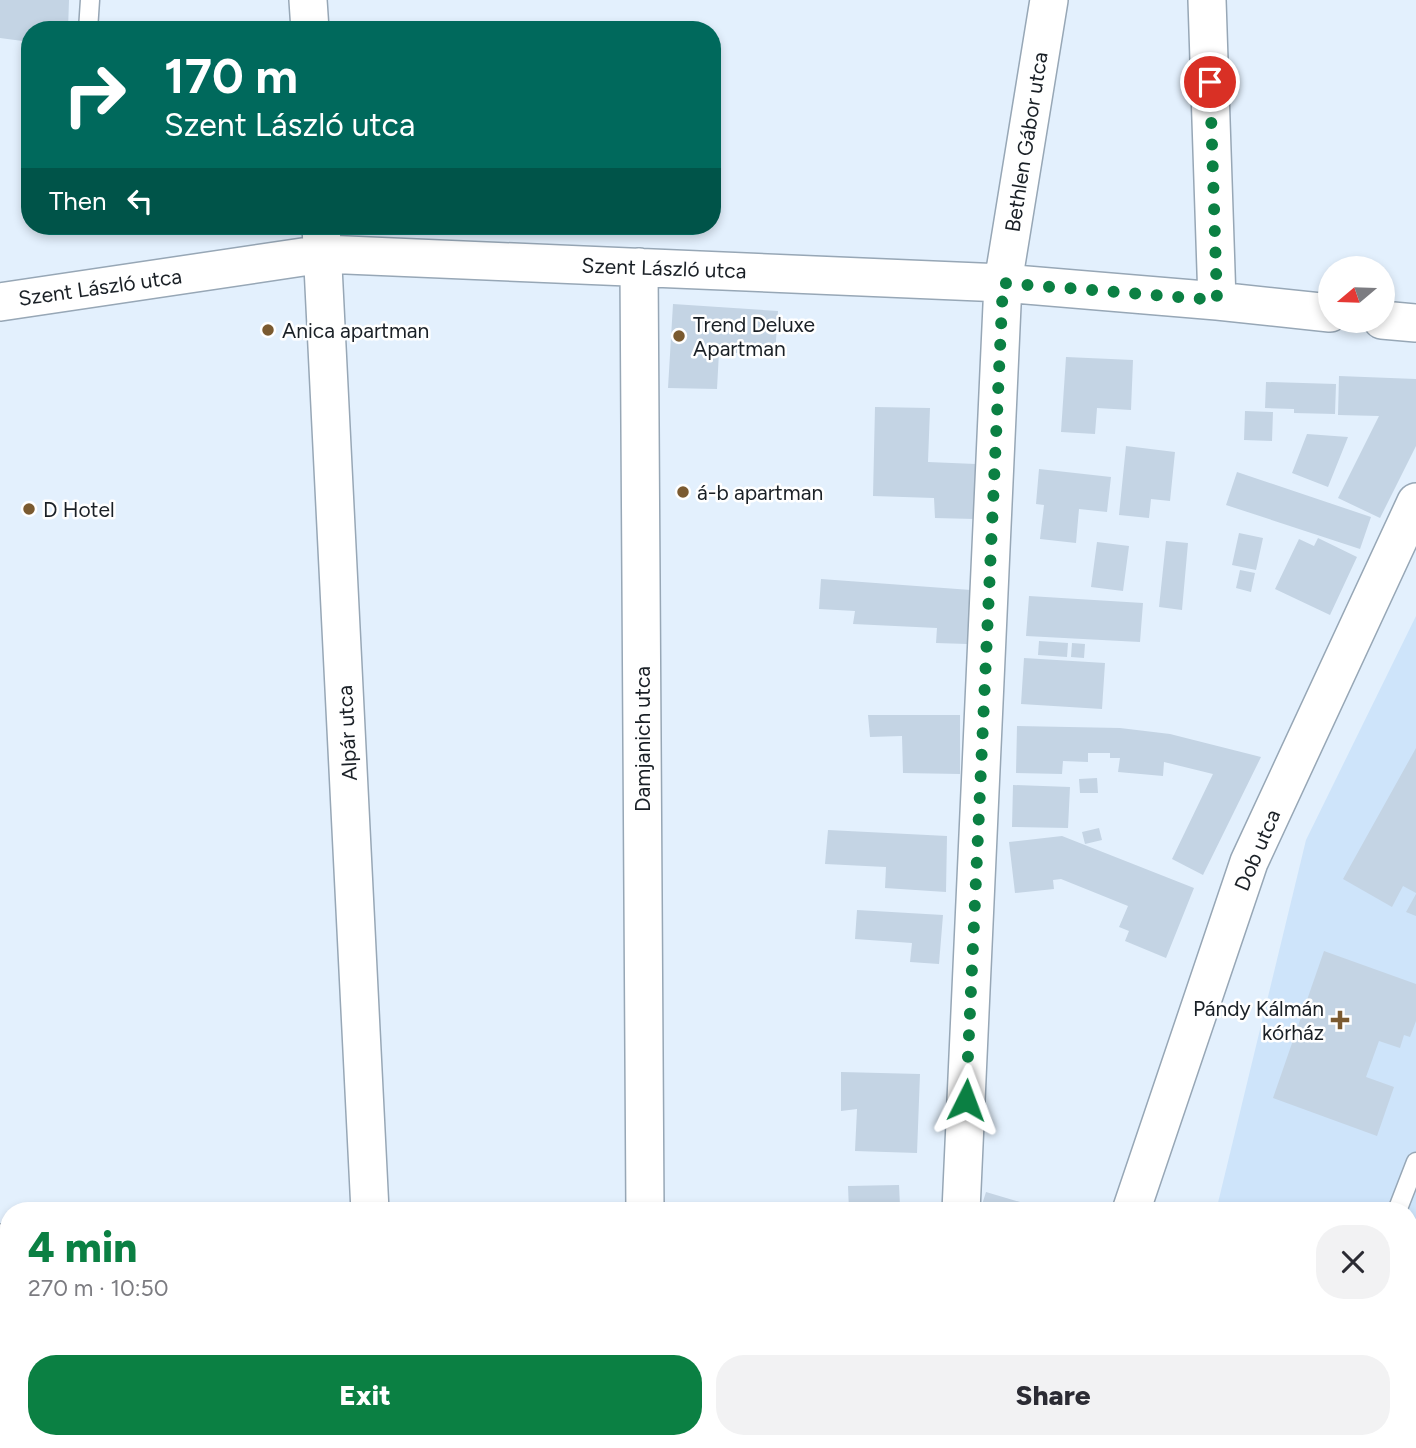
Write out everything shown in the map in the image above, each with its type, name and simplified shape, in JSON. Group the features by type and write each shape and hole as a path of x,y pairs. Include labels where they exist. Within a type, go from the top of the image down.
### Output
{"street":[{"path":"308,0 309,21"},
{"name":"Bethlen Gábor utca","path":"961,1202 1003,283 1049,0"},
{"path":"1207,0 1217,300"},
{"name":"Szent László utca","path":"0,302 322,240 639,267 1003,283 1217,300 1318,312"},
{"name":"Alpár utca","path":"322,240 370,1202"},
{"name":"Damjanich utca","path":"639,267 645,1202"},
{"path":"1395,321 1416,323"},
{"name":"Dob utca","path":"1134,1202 1249,862 1416,502"}],"lane":[{"path":"89,21 90,0"},
{"path":"1400,1202 1416,1162"}],"shaded area":[{"name":"Pándy Kálmán kórház","path":"1416,616 1416,1202 1218,1202 1306,840"}],"building":[{"path":"0,0 69,0 68,21 21,21 21,41 0,38"},
{"path":"673,304 778,311 775,355 719,352 717,389 668,388"},
{"path":"1066,357 1133,360 1131,410 1097,408 1095,434 1061,432"},
{"path":"1339,376 1416,379 1416,446 1380,518 1338,498 1379,416 1338,415"},
{"path":"1266,382 1336,384 1335,414 1294,413 1294,409 1265,408"},
{"path":"875,407 930,408 928,462 976,464 975,519 935,518 934,498 873,496"},
{"path":"1245,411 1273,412 1272,441 1244,440"},
{"path":"1307,434 1348,437 1328,487 1292,473"},
{"path":"1126,446 1175,452 1170,501 1151,499 1149,518 1119,515"},
{"path":"1039,469 1111,477 1107,512 1079,509 1076,543 1040,539 1044,505 1036,504"},
{"path":"1237,472 1371,517 1360,549 1226,505"},
{"path":"1239,533 1263,538 1256,570 1232,565"},
{"path":"1318,538 1357,557 1330,615 1275,589 1299,539 1314,546"},
{"path":"1166,541 1188,543 1182,610 1159,607"},
{"path":"1097,542 1129,546 1123,591 1091,587"},
{"path":"1240,570 1255,573 1251,592 1236,588"},
{"path":"821,579 971,590 967,644 936,643 937,628 853,624 855,611 819,609"},
{"path":"1029,596 1143,603 1140,642 1026,636"},
{"path":"1039,641 1068,643 1067,657 1038,655"},
{"path":"1072,643 1085,644 1084,658 1071,657"},
{"path":"1024,658 1105,663 1102,709 1021,704"},
{"path":"868,715 960,715 960,774 903,773 902,736 870,737"},
{"path":"1017,726 1120,728 1170,734 1261,757 1203,875 1172,859 1213,774 1164,762 1163,776 1118,772 1120,758 1110,758 1110,753 1088,753 1088,762 1063,761 1062,774 1016,773"},
{"path":"1416,748 1416,893 1403,886 1392,907 1343,879"},
{"path":"1097,778 1098,793 1080,793 1079,779"},
{"path":"1013,785 1070,787 1068,828 1012,827"},
{"path":"1099,828 1102,840 1085,844 1082,832"},
{"path":"828,830 947,836 946,892 885,888 886,867 825,864"},
{"path":"1062,836 1194,888 1166,958 1125,941 1129,931 1119,927 1128,906 1061,879 1053,880 1054,889 1015,893 1009,842"},
{"path":"1416,894 1416,916 1406,912"},
{"path":"857,910 943,915 939,964 910,962 912,943 855,939"},
{"path":"1324,951 1416,984 1416,1021 1410,1037 1404,1035 1400,1048 1379,1041 1366,1077 1394,1087 1377,1136 1273,1098"},
{"path":"841,1072 920,1074 917,1153 855,1151 857,1109 841,1111"},
{"path":"899,1185 900,1202 849,1202 848,1186"},
{"path":"986,1192 1020,1202 983,1202"}],"place":[{"name":"Anica apartman","path":"268,330"},
{"name":"Trend Deluxe Apartman","path":"679,336"},
{"name":"á-b apartman","path":"683,492"},
{"name":"D Hotel","path":"29,509"},
{"name":"Pándy Kálmán kórház","path":"1340,1020"}],"route":[{"path":"966,1100 1003,283 1217,300 1210,82"}]}
